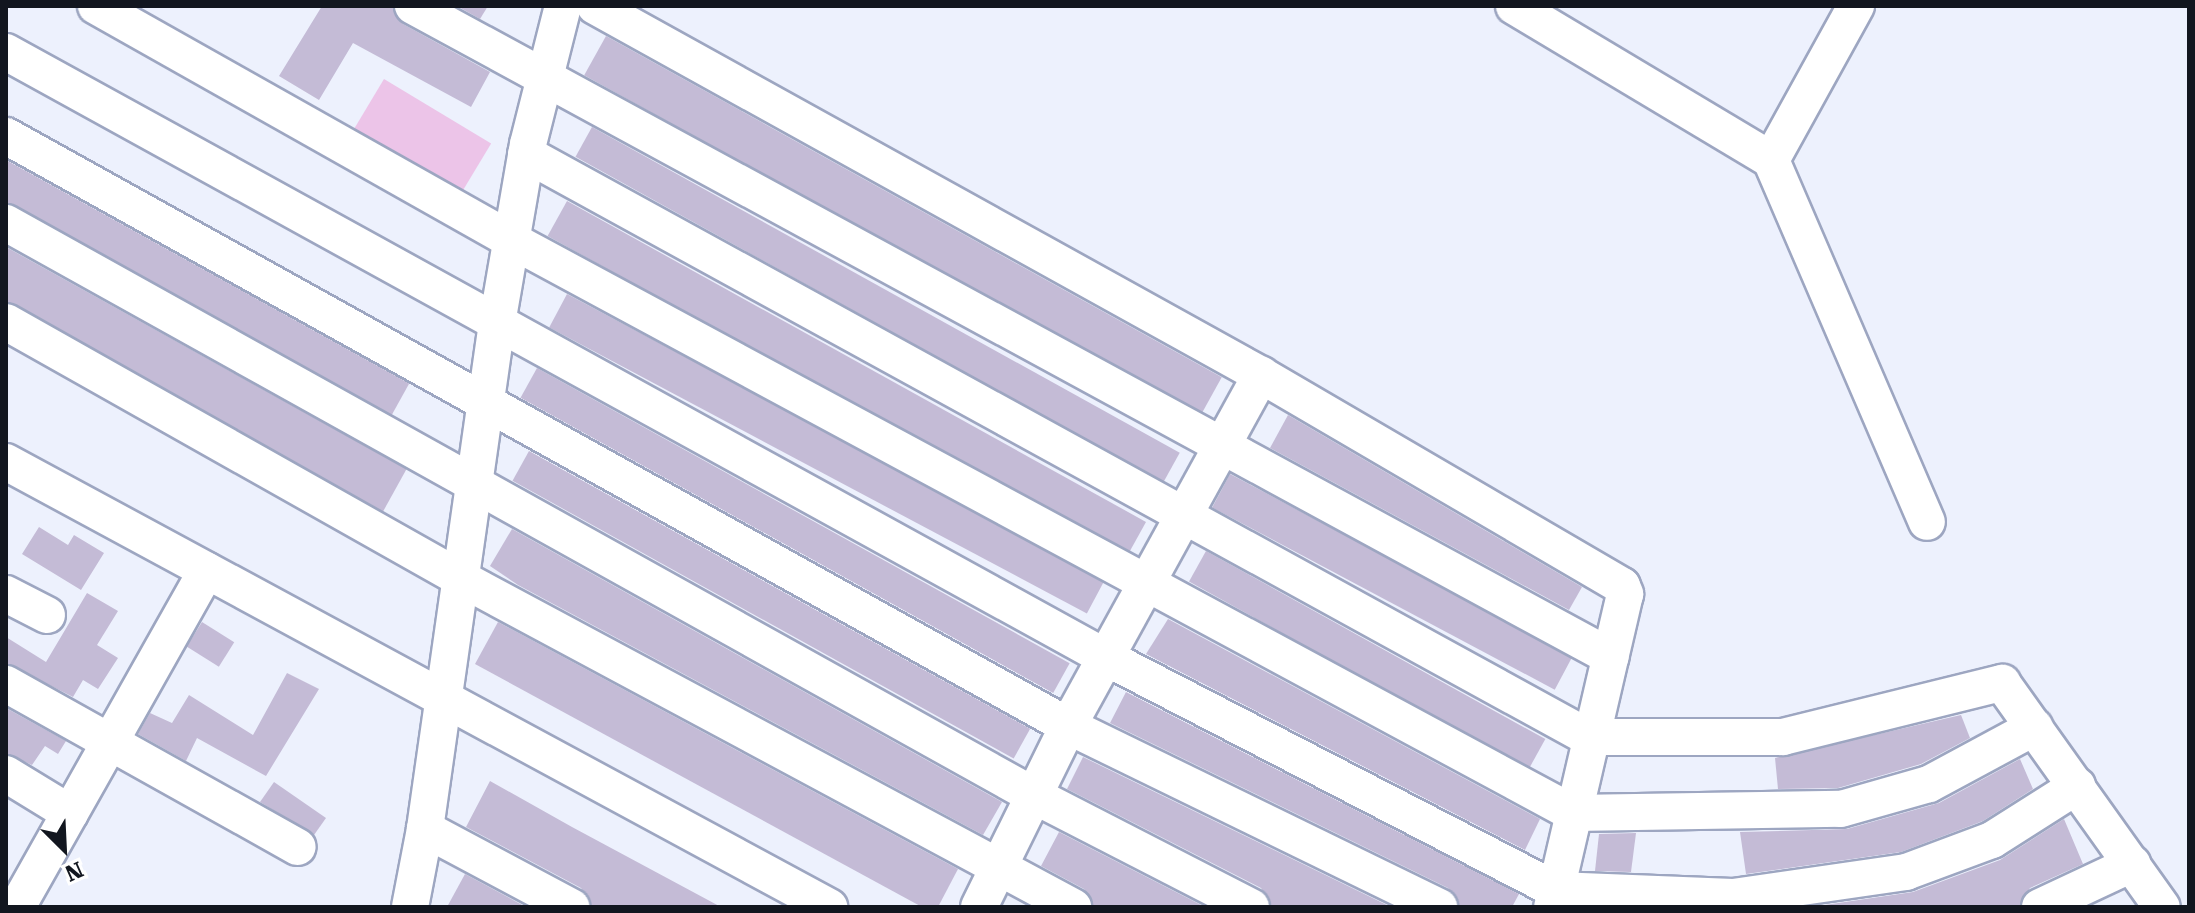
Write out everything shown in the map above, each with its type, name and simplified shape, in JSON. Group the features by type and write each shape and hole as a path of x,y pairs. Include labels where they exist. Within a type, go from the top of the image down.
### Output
{"street":[{"path":"96,6 511,240 1146,586 1573,813 1841,809 1929,784 2035,727"},
{"path":"413,6 1611,657"},
{"path":"410,907 425,829 511,240 526,154 563,6"},
{"path":"595,6 1261,375 1622,586 1625,594 1588,737 1554,899"},
{"path":"1514,6 1771,160 1927,522"},
{"path":"1771,160 1856,6"},
{"path":"6,52 1105,657 1554,899 1733,897 1906,872 1992,840 2077,786"},
{"path":"6,136 1068,726 1439,907"},
{"path":"526,154 1183,518 1588,737 1783,737 1992,683 2012,692 2162,907"},
{"path":"6,223 1033,795 1251,907"},
{"path":"6,322 460,578 1073,907"},
{"path":"979,907 1068,726 1261,375"},
{"path":"6,462 443,702 829,907"},
{"path":"17,907 206,571"},
{"path":"6,594 47,615"},
{"path":"6,684 298,847"},
{"path":"6,774 70,813"},
{"path":"425,829 571,907"},
{"path":"2040,907 2132,864"}],"shaded area":[{"path":"384,79 491,143 459,197 352,132"}],"building":[{"path":"322,6 392,6 403,24 490,72 471,107 353,43 319,100 279,76"},
{"path":"457,6 488,6 480,19"},
{"path":"606,36 1222,377 1200,417 584,75"},
{"path":"592,127 1180,453 1163,483 576,157"},
{"path":"6,160 409,383 389,420 6,208"},
{"path":"567,201 1146,522 1127,557 548,236"},
{"path":"6,247 407,469 380,516 6,309"},
{"path":"567,294 1105,580 1087,613 549,328"},
{"path":"537,368 1070,663 1053,693 521,398"},
{"path":"1288,415 1582,587 1569,610 1270,448"},
{"path":"529,451 1030,729 1014,759 513,481"},
{"path":"1230,474 1573,656 1555,690 1212,508"},
{"path":"39,527 68,545 74,535 104,553 81,590 22,554"},
{"path":"512,529 1002,802 983,835 518,585 490,566"},
{"path":"1206,551 1545,739 1528,770 1189,582"},
{"path":"87,593 118,611 97,645 118,658 98,689 83,680 73,697 6,663 6,637 46,662"},
{"path":"1168,619 1540,819 1525,850 1146,654"},
{"path":"202,622 234,642 219,667 187,647"},
{"path":"498,622 958,869 938,907 922,907 475,664"},
{"path":"287,673 319,689 266,776 197,738 186,761 138,734 150,713 172,723 189,695 253,735"},
{"path":"1126,692 1519,894 1512,907 1460,907 1448,888 1110,723"},
{"path":"6,708 66,741 58,754 45,746 32,765 6,753"},
{"path":"1961,715 1970,738 1921,764 1838,788 1778,789 1775,758"},
{"path":"1083,757 1391,907 1272,907 1261,888 1067,789"},
{"path":"2020,759 2033,789 1983,821 1901,852 1746,874 1740,832 1847,829 1939,803"},
{"path":"490,781 721,907 592,907 581,888 466,827"},
{"path":"274,782 326,818 314,835 260,802"},
{"path":"2064,819 2083,864 2030,888 2019,907 1811,907 1913,892 2000,860"},
{"path":"1059,832 1205,907 1094,907 1084,889 1041,866"},
{"path":"1636,833 1631,872 1595,871 1599,834"},
{"path":"465,874 526,907 447,907"}]}
